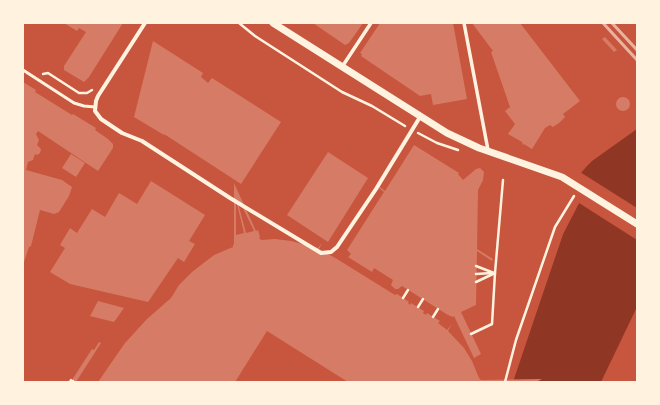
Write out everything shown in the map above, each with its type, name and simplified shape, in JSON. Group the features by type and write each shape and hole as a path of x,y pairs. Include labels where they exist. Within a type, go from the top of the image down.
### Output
{"street":[{"path":"145,23 102,88 95,107 98,115 117,130 142,141 230,198 321,253 331,252 337,247 376,189 420,117"},
{"path":"272,23 447,133 479,148 568,180 637,224"},
{"path":"342,67 371,23"},
{"path":"464,23 488,151"}],"lane":[{"path":"23,70 79,105 95,107"}],"path":[{"path":"239,23 255,36 342,92 372,106 412,130 437,143 458,150 470,152 479,148"},
{"path":"29,74 48,73 83,94 92,91 96,86"},
{"path":"471,334 492,324 494,273 503,180"},
{"path":"505,382 516,340 555,227 579,187"},
{"path":"476,266 494,273"},
{"path":"476,274 494,273"},
{"path":"476,282 494,273"},
{"path":"403,298 408,290"},
{"path":"418,307 423,299"},
{"path":"433,317 438,309"}],"shaded area":[{"path":"637,129 637,307 601,382 513,382 563,234 579,203 581,173 592,161"}],"pier":[{"path":"580,172 637,208 637,240 579,203 563,234 519,361 518,358 561,233 576,204"}],"building":[{"path":"64,23 123,23 89,77 84,82 64,70 64,66 86,32 79,28 77,31"},
{"path":"313,23 363,23 349,43 345,45"},
{"path":"380,23 453,23 467,99 433,105 431,94 420,96 361,56 362,54 360,53"},
{"path":"472,23 520,23 580,101 563,114 565,117 559,123 553,127 550,125 545,128 532,149 524,144 523,145 522,142 508,134 515,124 505,111 510,107 491,52 493,51"},
{"path":"605,37 617,50 614,52 602,39"},
{"path":"153,41 203,73 201,77 208,83 212,78 281,122 241,184 164,134 134,117"},
{"path":"23,82 36,90 35,92 96,128 95,130 113,144 113,148 98,171 38,131 36,134 39,140 37,145 41,149 40,153 37,155 35,154 33,160 28,162 26,170 62,180 72,187 69,196 59,212 54,214 40,210 31,246 29,247 24,262 23,261"},
{"path":"620,97 626,97 630,101 630,107 626,111 620,111 616,107 616,101"},
{"path":"414,145 459,173 458,174 463,180 476,169 480,168 484,172 483,180 478,190 477,249 493,259 492,261 477,251 476,305 461,312 481,354 474,358 454,316 448,315 402,286 395,289 391,285 393,280 374,268 372,272 348,257 351,254 347,250 384,192 379,188 380,187 385,191"},
{"path":"328,152 368,178 328,242 287,215"},
{"path":"71,154 85,163 76,177 62,168"},
{"path":"151,181 205,215 189,241 195,244 184,262 178,258 148,302 70,284 50,272 65,248 60,245 70,228 77,233 92,209 105,217 119,193 137,204"},
{"path":"234,183 256,231 258,230 259,238 261,240 275,239 291,241 318,248 322,243 319,249 395,295 397,294 409,302 408,303 410,305 411,303 424,311 423,313 426,315 427,313 440,321 438,323 447,330 452,324 448,331 464,348 481,380 542,379 536,382 348,382 267,331 235,382 98,382 125,343 147,319 171,298 179,285 192,272 214,255 233,247","holes":["240,202 254,231 246,233 238,203","238,203 244,233 236,235 236,204"]},
{"path":"98,301 124,308 114,322 90,316"},
{"path":"99,342 101,343 76,382 68,382 71,379 72,380 92,349 94,350"}],"railway":[{"path":"603,23 637,60"},
{"path":"612,23 637,50"}]}
